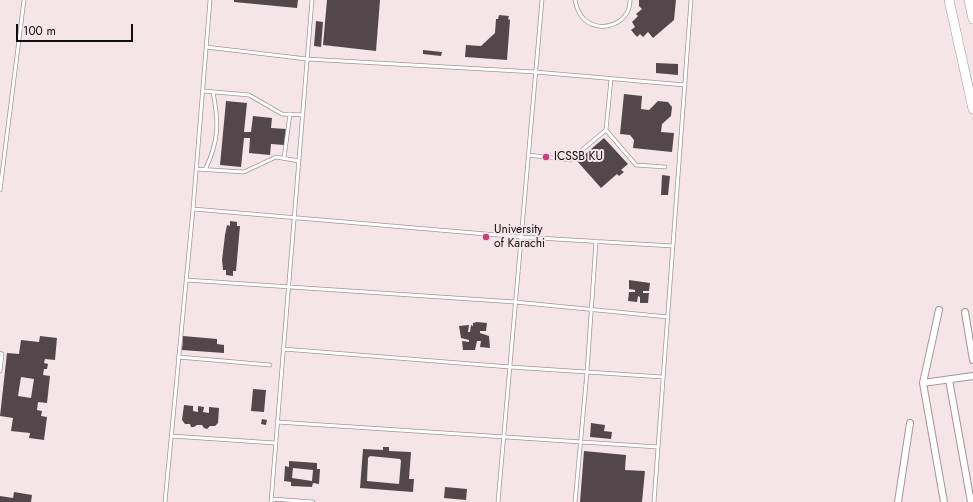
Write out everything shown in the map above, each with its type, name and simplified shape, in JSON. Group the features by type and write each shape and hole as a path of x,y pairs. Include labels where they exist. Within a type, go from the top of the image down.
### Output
{"main road":[{"path":"949,0 973,109"},
{"path":"969,0 973,19"}],"street":[{"path":"939,310 923,383 944,502"},
{"path":"965,312 973,360"},
{"path":"923,383 973,376"},
{"path":"948,380 971,502"},
{"path":"898,502 910,423"}],"lane":[{"path":"0,190 24,0"},
{"path":"165,502 193,209 210,0"},
{"path":"312,0 275,443 272,500 313,502"},
{"path":"498,502 542,0"},
{"path":"575,0 579,13 588,23 600,27 614,25 624,18 630,6 630,0"},
{"path":"654,502 691,0"},
{"path":"206,47 307,59 535,72 685,85"},
{"path":"528,155 570,160 606,130 611,79"},
{"path":"203,91 249,95 276,111 303,115"},
{"path":"205,170 214,151 218,117 213,92"},
{"path":"284,158 290,114"},
{"path":"606,130 636,165 665,167"},
{"path":"196,169 244,172 276,158 299,161"},
{"path":"193,209 521,237 673,246"},
{"path":"575,502 587,372 596,241"},
{"path":"186,280 515,302 668,317"},
{"path":"283,349 510,367 663,377"},
{"path":"0,353 2,354 0,371"},
{"path":"178,357 270,365"},
{"path":"277,422 658,447"},
{"path":"171,436 275,443"}],"building":[{"path":"234,0 298,0 297,8 234,2"},
{"path":"327,0 380,0 376,51 323,45"},
{"path":"639,0 676,0 674,20 653,38 648,32 643,37 640,34 637,37 631,30 635,27 632,22 638,16 636,14 642,9 639,6"},
{"path":"499,15 509,16 508,19 510,20 507,60 465,57 466,45 481,46 495,33 496,19 498,19"},
{"path":"316,21 323,22 321,47 314,46"},
{"path":"423,50 442,52 441,56 423,54"},
{"path":"656,63 678,64 678,75 656,73"},
{"path":"624,94 642,96 641,109 649,110 658,101 668,102 672,107 671,116 662,124 661,132 674,133 672,152 633,148 634,140 630,135 620,134"},
{"path":"226,101 247,103 244,132 251,132 253,116 272,118 271,128 286,129 284,145 271,144 270,155 249,153 250,138 244,138 241,167 220,165"},
{"path":"604,138 628,164 621,170 624,172 619,176 617,174 601,188 577,161"},
{"path":"662,175 670,176 668,195 661,195"},
{"path":"230,221 237,222 237,226 240,226 236,271 233,271 233,276 226,275 226,270 223,270 222,260 227,225 230,226"},
{"path":"629,280 650,283 649,291 643,291 643,293 649,293 648,303 640,303 640,297 638,296 637,302 628,301 629,292 635,292 635,290 629,289"},
{"path":"473,323 487,323 486,331 480,331 480,333 489,336 490,348 480,347 481,341 477,341 475,350 463,350 462,341 469,342 469,340 461,338 459,326 469,325 468,332 470,332 471,325 473,326"},
{"path":"40,336 57,338 55,360 45,359 44,363 48,364 47,369 44,369 43,375 50,376 47,403 38,402 37,410 42,411 41,416 47,417 44,440 29,438 30,433 11,431 13,418 0,416 7,353 19,354 21,340 39,342","holes":["21,377 34,379 31,398 18,396"]},
{"path":"183,336 217,339 217,344 224,345 224,353 182,350"},
{"path":"253,389 266,390 264,412 251,411"},
{"path":"184,405 193,406 193,411 198,412 198,406 204,407 203,412 209,413 209,407 219,408 218,423 207,429 202,425 191,427 190,424 185,424 182,420"},
{"path":"262,419 267,420 266,425 261,424"},
{"path":"591,423 605,425 604,431 612,432 611,439 590,437"},
{"path":"383,447 389,447 389,451 411,452 409,479 414,479 413,492 360,488 363,449 383,450","holes":["370,456 400,459 399,484 367,481 368,458"]},
{"path":"584,451 626,455 625,470 645,471 642,502 580,502"},
{"path":"289,461 317,463 317,469 320,469 319,484 313,483 312,487 291,486 291,482 284,481 285,466 289,467","holes":["293,468 313,470 312,481 292,478"]},
{"path":"445,487 467,489 466,500 444,498"},
{"path":"14,492 32,495 31,502 0,502 0,496 13,498"}],"place":[{"name":"ICSSB KU","path":"546,157"},
{"name":"University of Karachi","path":"486,237"}]}
